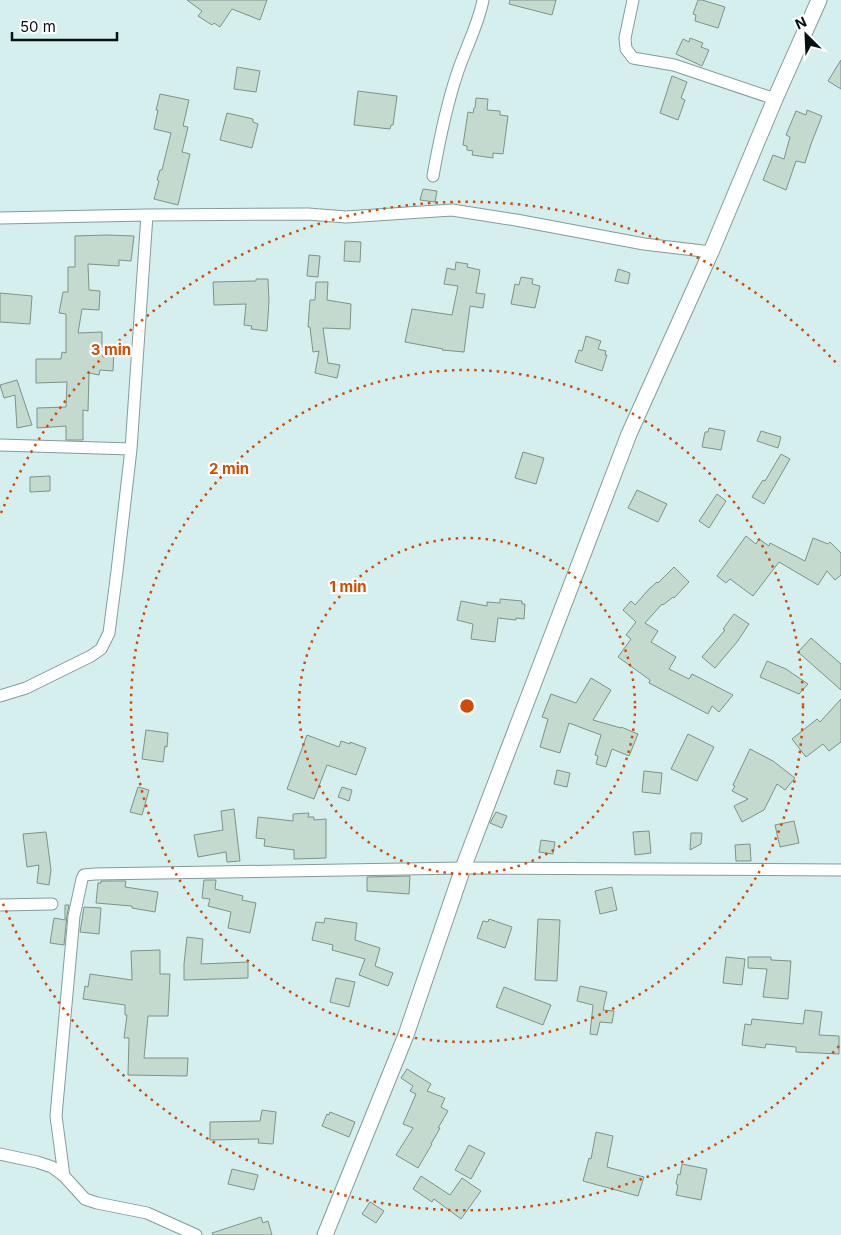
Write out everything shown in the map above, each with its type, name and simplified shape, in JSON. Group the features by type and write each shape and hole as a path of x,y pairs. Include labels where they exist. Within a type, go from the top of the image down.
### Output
{"street":[{"path":"433,176 440,135 455,82 480,14 483,0"},
{"path":"633,0 625,38 626,49 632,58 674,65 775,99"},
{"path":"322,1233 406,1035 463,868 629,434 819,0"},
{"path":"0,218 308,214 346,217 452,210 644,244 710,252"},
{"path":"0,696 26,688 91,656 101,648 109,633 131,449 147,215"},
{"path":"0,445 131,449"},
{"path":"64,1176 56,1116 74,916 84,875 463,868 841,870"},
{"path":"0,905 52,904"},
{"path":"0,1154 52,1167 64,1176 85,1199 147,1213 196,1235"}],"building":[{"path":"187,0 267,0 260,20 232,9 220,27 214,23 212,25 198,16 202,11"},
{"path":"510,0 556,0 552,15 509,4"},
{"path":"698,0 725,7 718,28 695,21 696,15 693,14"},
{"path":"690,38 703,43 701,47 709,50 702,66 676,54 683,39 689,42"},
{"path":"841,60 841,89 828,81"},
{"path":"237,67 260,71 256,92 234,89"},
{"path":"672,76 687,82 681,98 685,100 678,120 660,113"},
{"path":"358,91 397,96 393,125 391,125 390,129 354,125"},
{"path":"160,94 189,100 183,126 188,127 182,152 190,154 178,205 154,199 159,181 157,180 160,170 162,170 171,133 154,129"},
{"path":"476,98 488,99 487,110 500,111 500,115 508,116 503,154 493,153 493,158 472,155 473,151 467,150 467,146 463,145 468,112 473,113"},
{"path":"807,110 822,116 805,163 796,161 786,190 763,180 773,155 784,159 790,137 786,135 796,111 806,115"},
{"path":"227,113 253,119 253,122 258,124 252,148 220,140"},
{"path":"423,189 437,191 435,202 420,200"},
{"path":"75,236 134,236 131,261 119,260 119,266 88,264 89,290 100,291 99,310 82,309 78,333 102,332 102,347 114,348 113,371 100,370 99,375 89,373 88,411 83,410 83,440 66,440 66,426 37,428 37,408 66,407 67,382 36,383 36,359 61,359 62,352 66,353 66,314 59,313 63,292 68,292 68,267 75,267"},
{"path":"345,241 361,242 360,262 344,261"},
{"path":"309,255 320,256 318,277 307,276"},
{"path":"456,262 468,264 467,267 480,270 476,293 485,294 483,308 470,306 464,352 442,350 405,342 412,309 452,315 458,286 444,284 447,268 455,270"},
{"path":"618,269 630,273 628,284 615,281"},
{"path":"521,277 533,279 532,284 540,286 535,308 511,304 515,284 519,285"},
{"path":"256,279 268,279 267,331 251,329 252,326 244,325 246,304 214,305 213,282 256,281"},
{"path":"316,282 328,282 327,300 351,304 350,329 323,328 328,363 340,365 337,378 315,373 319,351 313,352 310,327 308,327 310,300 315,300"},
{"path":"0,293 32,296 30,324 0,322"},
{"path":"586,336 601,341 598,349 606,351 605,355 607,355 602,371 575,362 579,350 582,351"},
{"path":"17,380 32,425 17,428 15,395 4,398 0,385"},
{"path":"709,428 725,431 721,450 702,447 705,432 708,432"},
{"path":"761,431 781,437 778,448 757,441"},
{"path":"523,452 544,458 536,484 515,478"},
{"path":"781,454 790,459 764,504 752,497 763,480 765,481"},
{"path":"50,476 50,491 30,492 30,477"},
{"path":"637,490 667,504 658,522 628,508"},
{"path":"717,494 726,501 709,528 699,521"},
{"path":"746,536 756,544 759,539 769,546 770,543 805,561 813,538 828,544 830,542 841,553 841,575 835,580 827,571 818,585 779,562 753,596 730,579 726,583 717,576"},
{"path":"674,567 689,582 674,598 662,604 645,623 658,631 651,642 676,657 669,669 689,679 692,674 733,695 719,712 712,706 708,714 649,683 650,680 618,657 631,639 626,635 636,622 623,610 631,601 635,605 649,589"},
{"path":"500,599 522,601 522,604 525,604 524,619 498,618 495,642 471,639 473,624 457,620 461,601 487,606 487,602 500,603"},
{"path":"734,614 749,624 737,642 715,668 702,657 725,630 723,629"},
{"path":"811,638 841,664 841,690 798,652"},
{"path":"767,661 786,669 808,684 799,694 760,677"},
{"path":"591,678 611,690 593,720 621,727 638,734 629,756 612,749 606,767 596,764 598,756 595,755 601,735 569,723 560,753 540,747 548,719 542,717 551,694 576,703"},
{"path":"841,699 841,742 829,751 823,744 806,757 792,739 817,719 820,722"},
{"path":"146,730 168,733 163,762 142,759"},
{"path":"688,734 714,747 697,781 671,769"},
{"path":"307,735 339,747 341,741 366,748 356,775 327,765 314,799 287,789"},
{"path":"750,749 773,761 795,778 785,790 777,784 764,810 742,822 734,806 748,799 732,791"},
{"path":"557,770 570,773 567,787 554,784"},
{"path":"644,771 662,773 660,794 642,792"},
{"path":"138,787 149,790 142,815 130,812"},
{"path":"342,787 352,790 349,801 338,797"},
{"path":"234,809 240,861 227,862 226,852 198,857 194,835 223,830 221,811"},
{"path":"496,812 507,816 502,828 490,823"},
{"path":"309,813 308,817 314,817 314,820 326,819 326,858 294,859 294,850 264,846 265,839 256,838 258,817 293,821 293,814"},
{"path":"794,821 799,843 780,847 775,825"},
{"path":"649,831 651,853 635,855 633,832"},
{"path":"46,832 51,870 49,885 37,883 39,865 27,867 23,834"},
{"path":"691,833 702,833 701,844 690,850"},
{"path":"541,840 555,842 553,854 539,852"},
{"path":"750,844 751,861 736,861 735,845"},
{"path":"410,876 409,894 367,891 367,877"},
{"path":"204,880 216,880 215,889 243,896 242,900 256,903 250,933 228,928 231,912 208,906 210,899 202,898"},
{"path":"101,881 126,881 125,887 158,892 155,912 132,908 132,906 96,903 98,883 101,883"},
{"path":"612,887 617,910 600,914 595,891"},
{"path":"65,905 69,905 64,945 50,943 54,918 65,920"},
{"path":"84,907 101,908 99,934 80,932"},
{"path":"325,918 357,923 355,940 380,948 375,966 393,973 388,986 359,975 365,959 332,950 333,945 312,940 316,922 324,923"},
{"path":"489,919 512,927 505,948 477,938 483,921 488,922"},
{"path":"538,919 560,920 557,981 535,980"},
{"path":"187,937 203,939 201,964 248,962 248,978 184,980"},
{"path":"160,950 160,974 170,974 168,1016 148,1016 144,1058 188,1058 187,1076 128,1075 129,1038 124,1038 127,1015 125,1015 125,1005 83,999 85,986 88,987 90,974 132,980 131,951"},
{"path":"726,957 745,959 742,985 723,983"},
{"path":"748,957 771,957 771,960 791,961 788,999 763,997 767,969 748,968"},
{"path":"336,978 355,982 349,1007 330,1002"},
{"path":"580,986 607,992 603,1010 614,1011 612,1023 600,1022 597,1035 590,1034 593,1005 577,1001"},
{"path":"504,987 551,1005 543,1025 496,1007"},
{"path":"805,1010 822,1012 819,1035 839,1036 839,1054 796,1052 796,1047 766,1044 765,1048 742,1045 745,1024 751,1025 752,1019 803,1024"},
{"path":"407,1069 431,1084 427,1091 445,1098 441,1107 448,1111 418,1168 396,1155 413,1128 403,1124 416,1094 410,1091 413,1086 401,1078"},
{"path":"262,1110 276,1112 273,1144 258,1143 259,1139 210,1140 210,1122 260,1121"},
{"path":"330,1112 355,1122 349,1137 322,1126 327,1114 329,1115"},
{"path":"596,1132 613,1136 607,1167 644,1177 638,1196 583,1181 589,1158 591,1159"},
{"path":"469,1145 485,1153 471,1179 455,1170"},
{"path":"682,1164 707,1169 701,1200 676,1195 678,1185 676,1184"},
{"path":"232,1169 258,1175 254,1190 228,1184"},
{"path":"421,1176 450,1195 462,1178 481,1191 461,1219 434,1199 432,1202 413,1189"},
{"path":"370,1202 384,1211 376,1223 362,1214"},
{"path":"261,1217 263,1223 268,1221 272,1235 213,1235 212,1233"}]}
